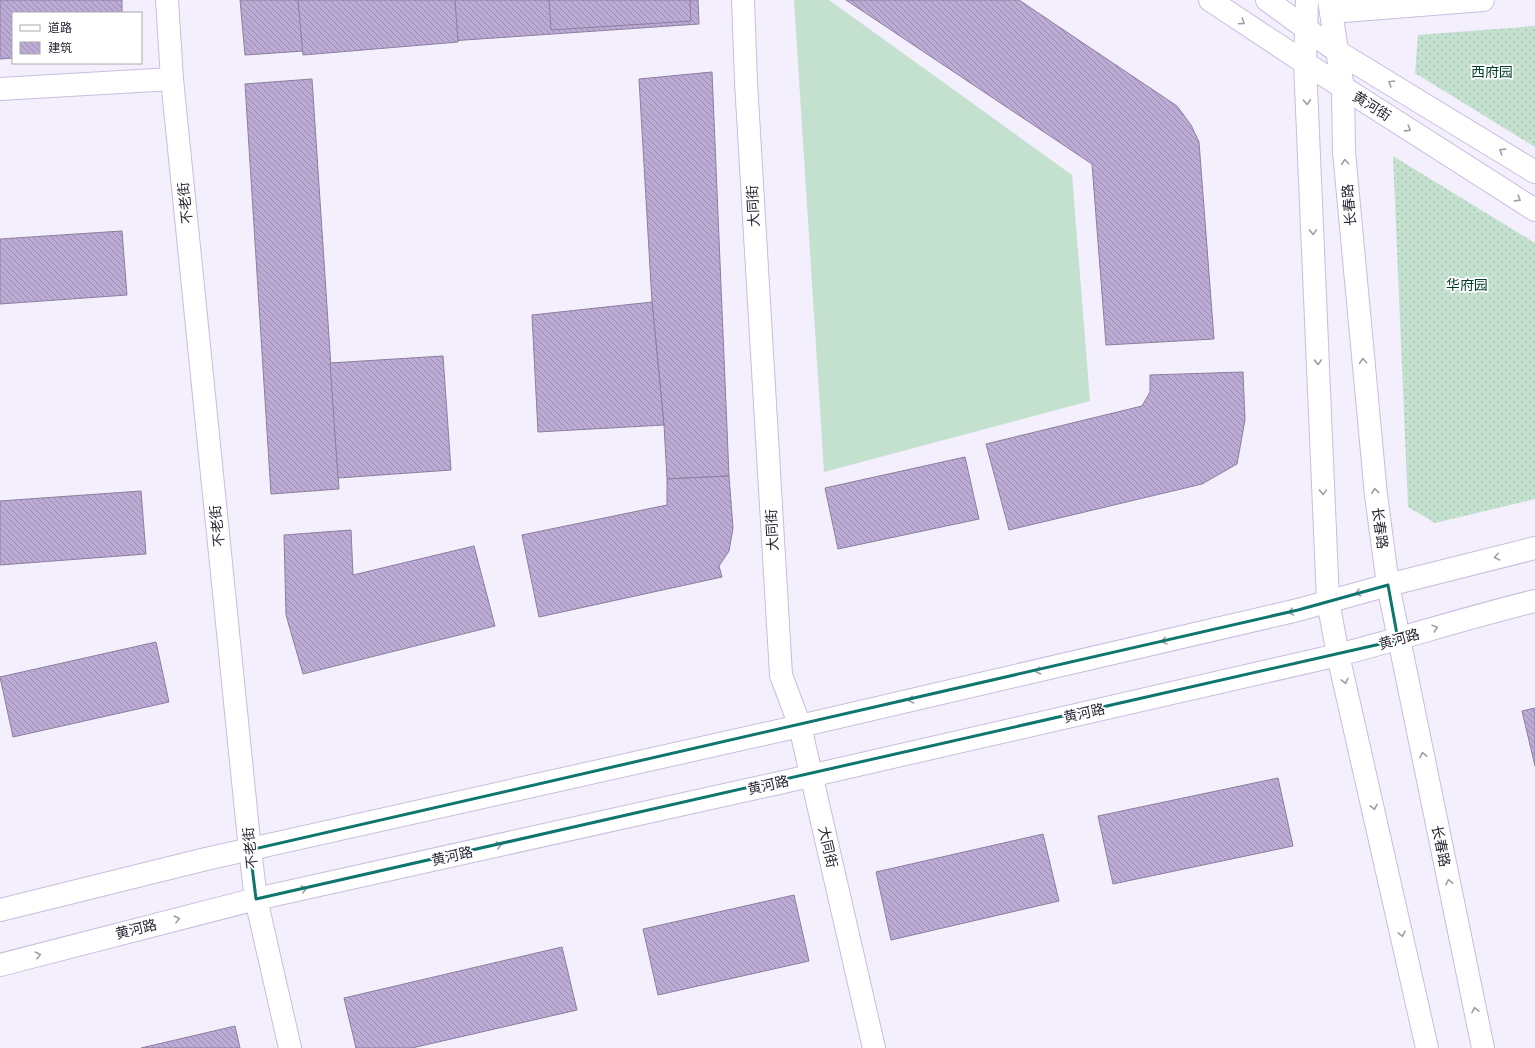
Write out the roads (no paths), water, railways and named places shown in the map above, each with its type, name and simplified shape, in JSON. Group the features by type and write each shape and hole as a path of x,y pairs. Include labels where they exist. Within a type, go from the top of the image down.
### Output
{"main road":[{"name":"不老街","path":"167,0 172,79 250,850 256,899 290,1048"},
{"name":"大同街","path":"743,0 746,82 781,675 800,726 874,1048"},
{"name":"黄河街","path":"1210,0 1304,63 1535,210"},
{"name":"黄河街","path":"1267,0 1338,52 1535,172"},
{"path":"1307,0 1304,63 1328,601 1338,655 1427,1048"},
{"path":"1330,6 1483,0"},
{"name":"长春路","path":"1330,6 1343,88 1346,168 1375,488 1388,585 1398,640 1483,1048"},
{"path":"0,89 172,79"},
{"path":"0,910 206,859 800,726 1298,610 1388,585 1535,548"},
{"name":"黄河路","path":"0,965 256,899 812,776 1338,655 1398,640 1464,619 1535,601"}],"park label":[{"name":"西府园","path":"1492,72"},
{"name":"华府园","path":"1467,285"}]}
